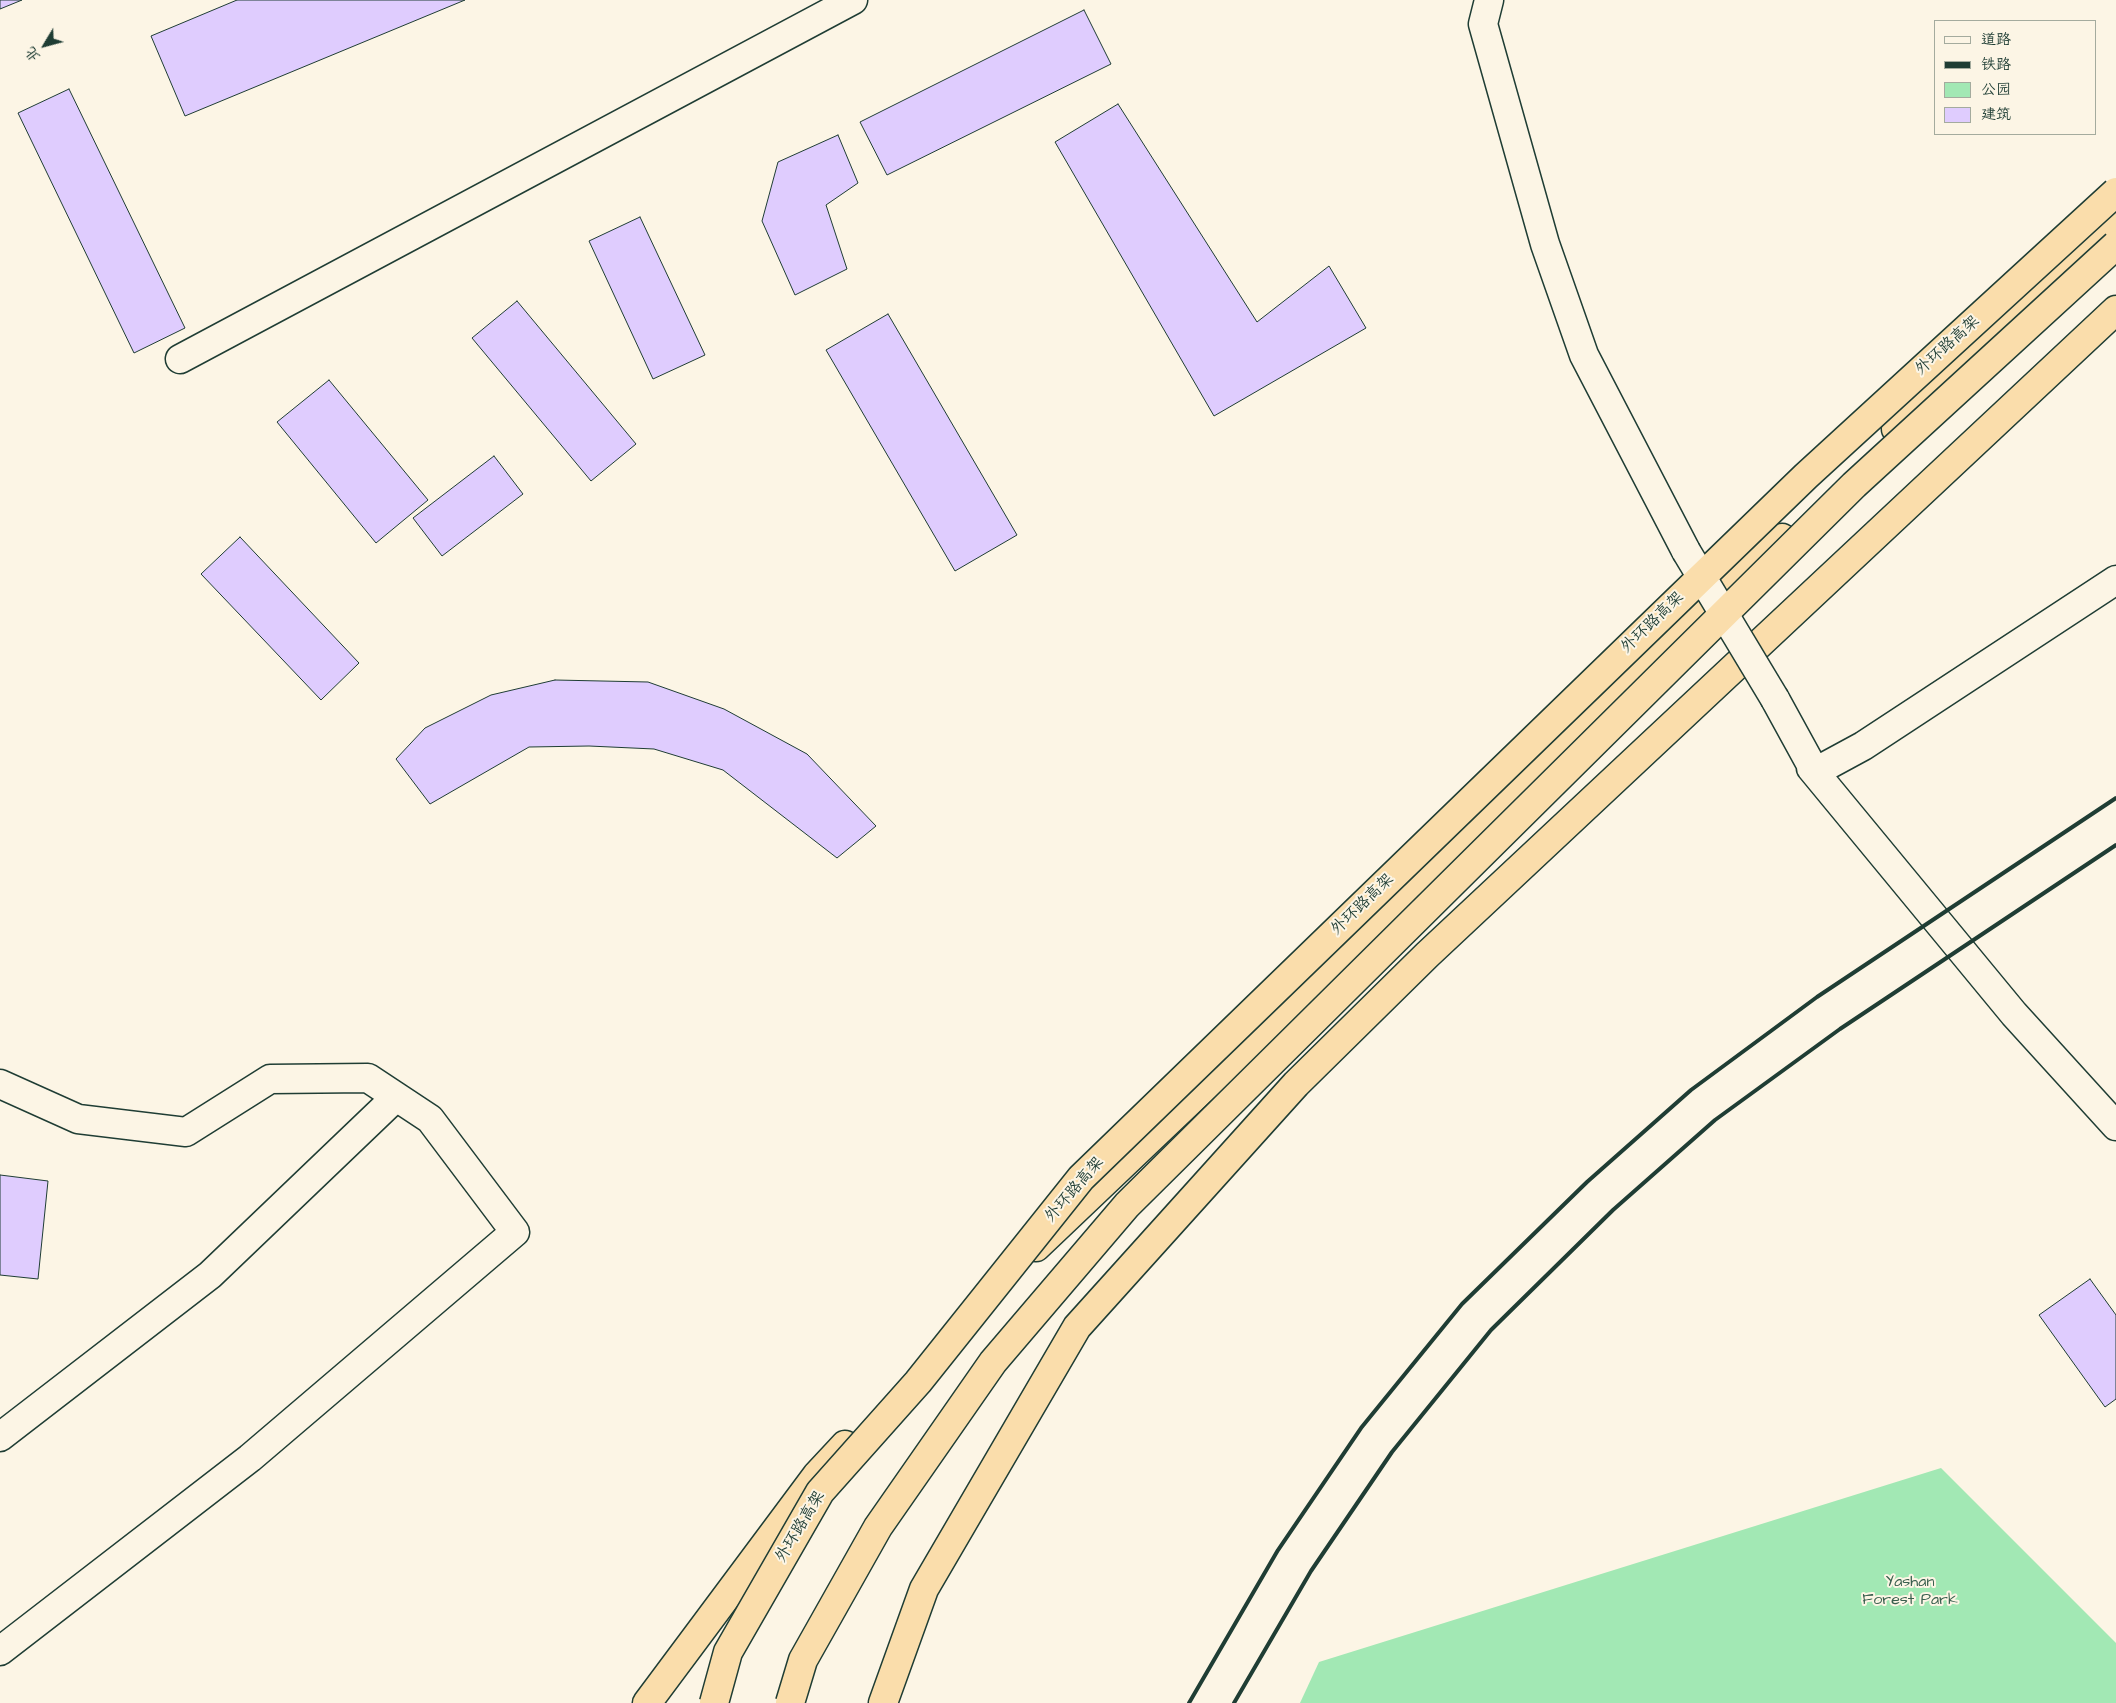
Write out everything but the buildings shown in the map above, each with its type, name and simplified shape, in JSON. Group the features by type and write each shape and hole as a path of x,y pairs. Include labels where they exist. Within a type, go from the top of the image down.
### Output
{"highway":[{"name":"外环路高架","path":"714,1703 728,1652 820,1492 918,1382 1081,1178 1806,476 2116,192"},
{"path":"647,1703 817,1475 1017,1266 1311,988 2116,219"},
{"path":"790,1703 803,1660 878,1526 992,1362 1127,1205 1854,485 2116,245"},
{"path":"883,1703 924,1589 1078,1327 1296,1084 1427,955 2116,310"}],"street":[{"path":"180,360 852,0"},
{"path":"1489,0 1483,24 1545,244 1584,355 1686,551 1775,699 1811,768 2014,1014 2116,1126"},
{"path":"1811,768 1815,772 1863,746 2116,580"},
{"path":"0,1084 78,1119 186,1132 270,1079 368,1078 430,1119 515,1232 250,1458 0,1651"},
{"path":"0,1437 210,1275 396,1097"}],"green space":[{"name":"Yashan Forest Park","path":"1941,1468 2116,1643 2116,1703 1300,1703 1319,1662"}],"railway":[{"path":"1189,1703 1278,1550 1361,1428 1462,1304 1587,1182 1691,1090 1817,997 2116,798"},
{"path":"1234,1703 1311,1571 1392,1452 1491,1330 1613,1210 1715,1120 1840,1029 2116,845"}]}
